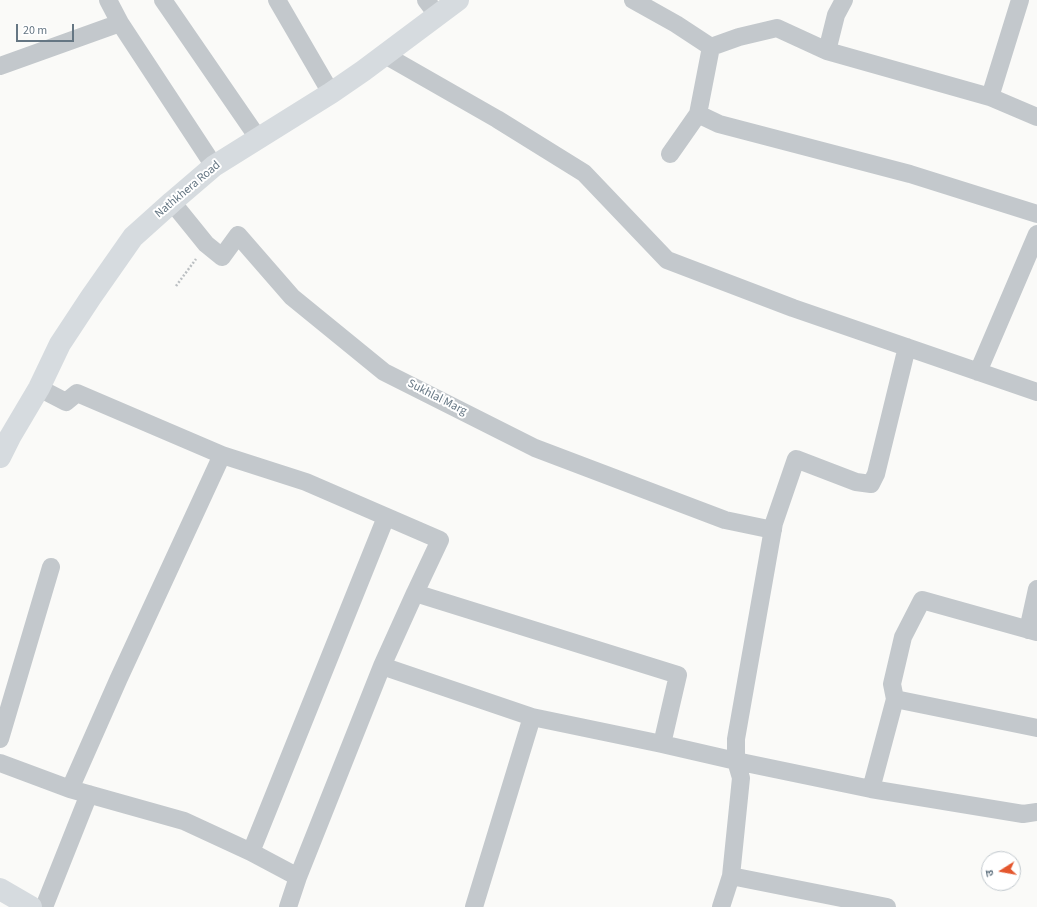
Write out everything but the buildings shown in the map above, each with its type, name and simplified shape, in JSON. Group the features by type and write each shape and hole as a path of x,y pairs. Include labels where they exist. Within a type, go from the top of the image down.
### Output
{"street":[{"path":"108,0 120,23 214,166"},
{"path":"163,0 258,138"},
{"path":"277,0 331,93"},
{"name":"Nathkhera Road","path":"0,457 5,439 39,388 60,344 133,237 214,166 331,93 385,55 432,8 458,0"},
{"path":"633,0 676,24 711,47"},
{"path":"827,51 836,15 844,0"},
{"path":"990,97 1020,0"},
{"path":"0,66 120,23"},
{"path":"711,47 738,37 777,28 827,51 990,97 1037,117"},
{"path":"670,154 698,114 711,47"},
{"path":"385,55 497,119 584,172 667,260 793,308 1037,392"},
{"path":"698,114 719,124 910,174 1037,214"},
{"name":"Sukhlal Marg","path":"172,202 206,244 222,257 238,234 292,297 384,372 535,448 724,520 772,530"},
{"path":"978,372 1037,234"},
{"path":"721,907 731,876 741,778 736,761 736,739 774,523 796,459 856,482 871,484 876,474 907,347"},
{"path":"39,388 66,402 77,393 222,455 306,482 440,540 382,666 298,877 288,907"},
{"path":"70,789 222,455"},
{"path":"250,852 386,517"},
{"path":"0,739 51,567"},
{"path":"871,789 895,699 892,684 903,637 922,600 1032,631 1037,589"},
{"path":"415,593 678,675 662,744"},
{"path":"382,666 532,718 662,744 871,789 1023,814 1037,812"},
{"path":"895,699 1037,728"},
{"path":"474,907 532,718"},
{"path":"0,763 70,789 184,821 250,852 298,877"},
{"path":"44,907 89,794"},
{"path":"731,876 887,907"},
{"path":"0,889 30,907"}],"path":[{"path":"176,286 206,244"}]}
